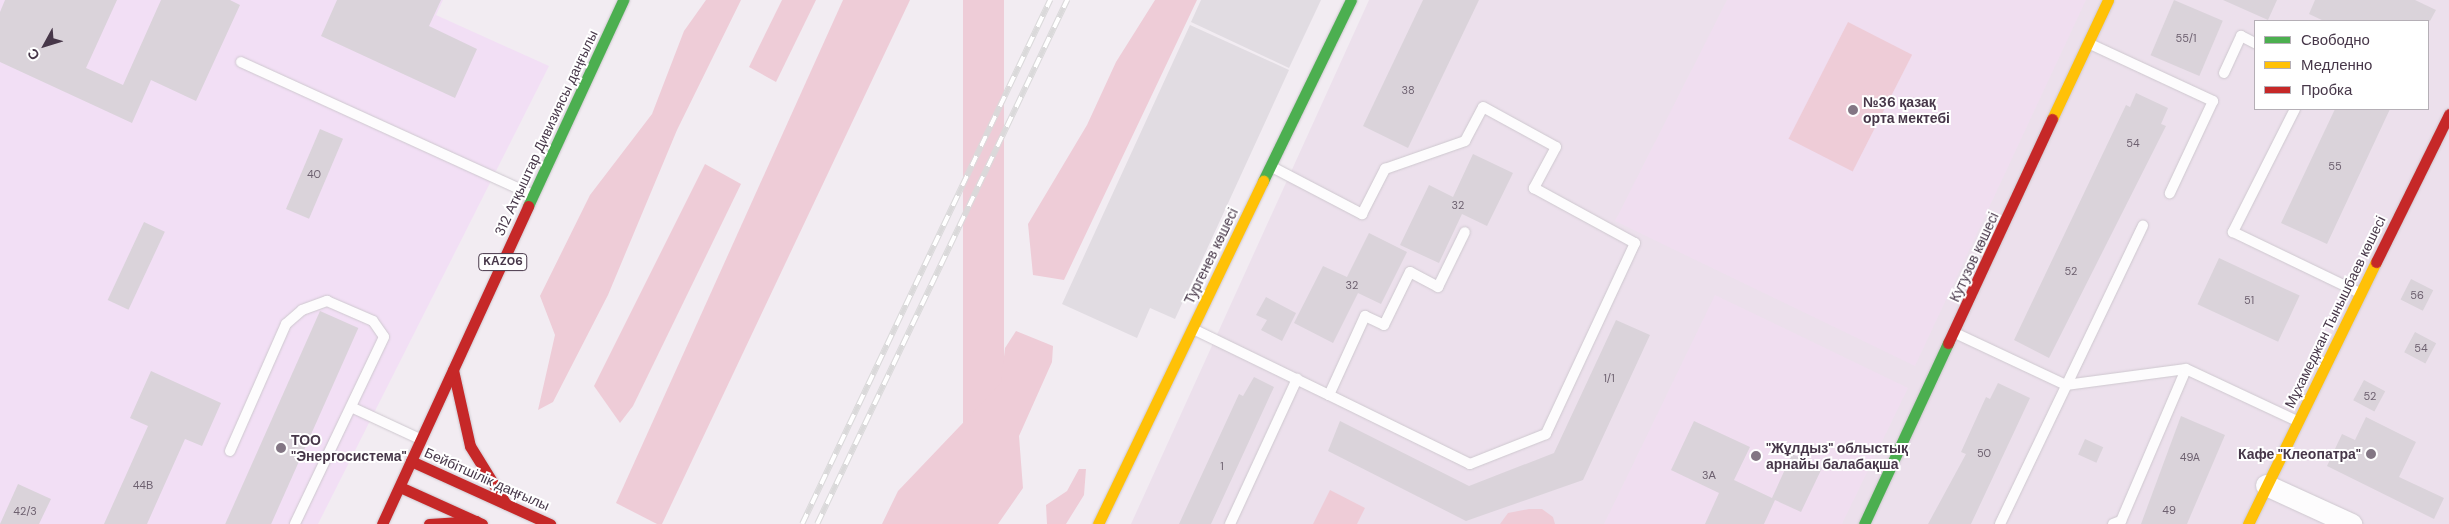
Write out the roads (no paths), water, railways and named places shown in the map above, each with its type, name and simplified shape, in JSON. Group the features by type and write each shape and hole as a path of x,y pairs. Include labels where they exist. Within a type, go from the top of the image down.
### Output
{"main road":[{"name":"312 Атқыштар Дивизиясы даңғылы","path":"382,524 624,0"},
{"name":"Тургенев көшесі","path":"1098,524 1351,0"},
{"name":"Кутузов көшесі","path":"1864,524 1955,333 2108,0"},
{"name":"Мұхамеджан Тынышбаев көшесі","path":"2248,524 2449,114"},
{"path":"453,370 470,446 506,504"},
{"name":"Бейбітшілік даңғылы","path":"411,461 550,524"},
{"path":"400,487 479,523"},
{"path":"429,524 479,523"}],"street":[{"path":"2266,485 2351,524"}],"lane":[{"path":"2224,73 2241,36 2254,42"},
{"path":"2088,43 2213,101 2170,193"},
{"path":"241,62 534,195"},
{"path":"1192,329 1470,464 1546,434 1635,242 1534,188 1556,147 1483,107 1465,142 1385,169 1362,214 1271,167"},
{"path":"2295,110 2233,232 2361,293"},
{"path":"2000,524 2143,225"},
{"path":"1329,395 1364,316 1384,325 1410,272 1438,287 1465,232"},
{"path":"230,451 286,324 302,310 327,301 373,321 384,337 295,524"},
{"path":"1955,333 2066,385 2186,369 2297,422"},
{"path":"2113,524 2122,521 2186,369"},
{"path":"1230,524 1297,379"},
{"path":"351,407 421,440"}],"railway":[{"path":"802,524 1050,0"},
{"path":"817,524 1067,0"}],"place":[{"name":"№36 қазақ орта мектебі","path":"1853,110"},
{"name":"ТОО \"Энергосистема\"","path":"281,448"},
{"name":"Кафе \"Клеопатра\"","path":"2371,454"},
{"name":"\"Жұлдыз\" облыстық арнайы балабақша","path":"1756,456"}]}
